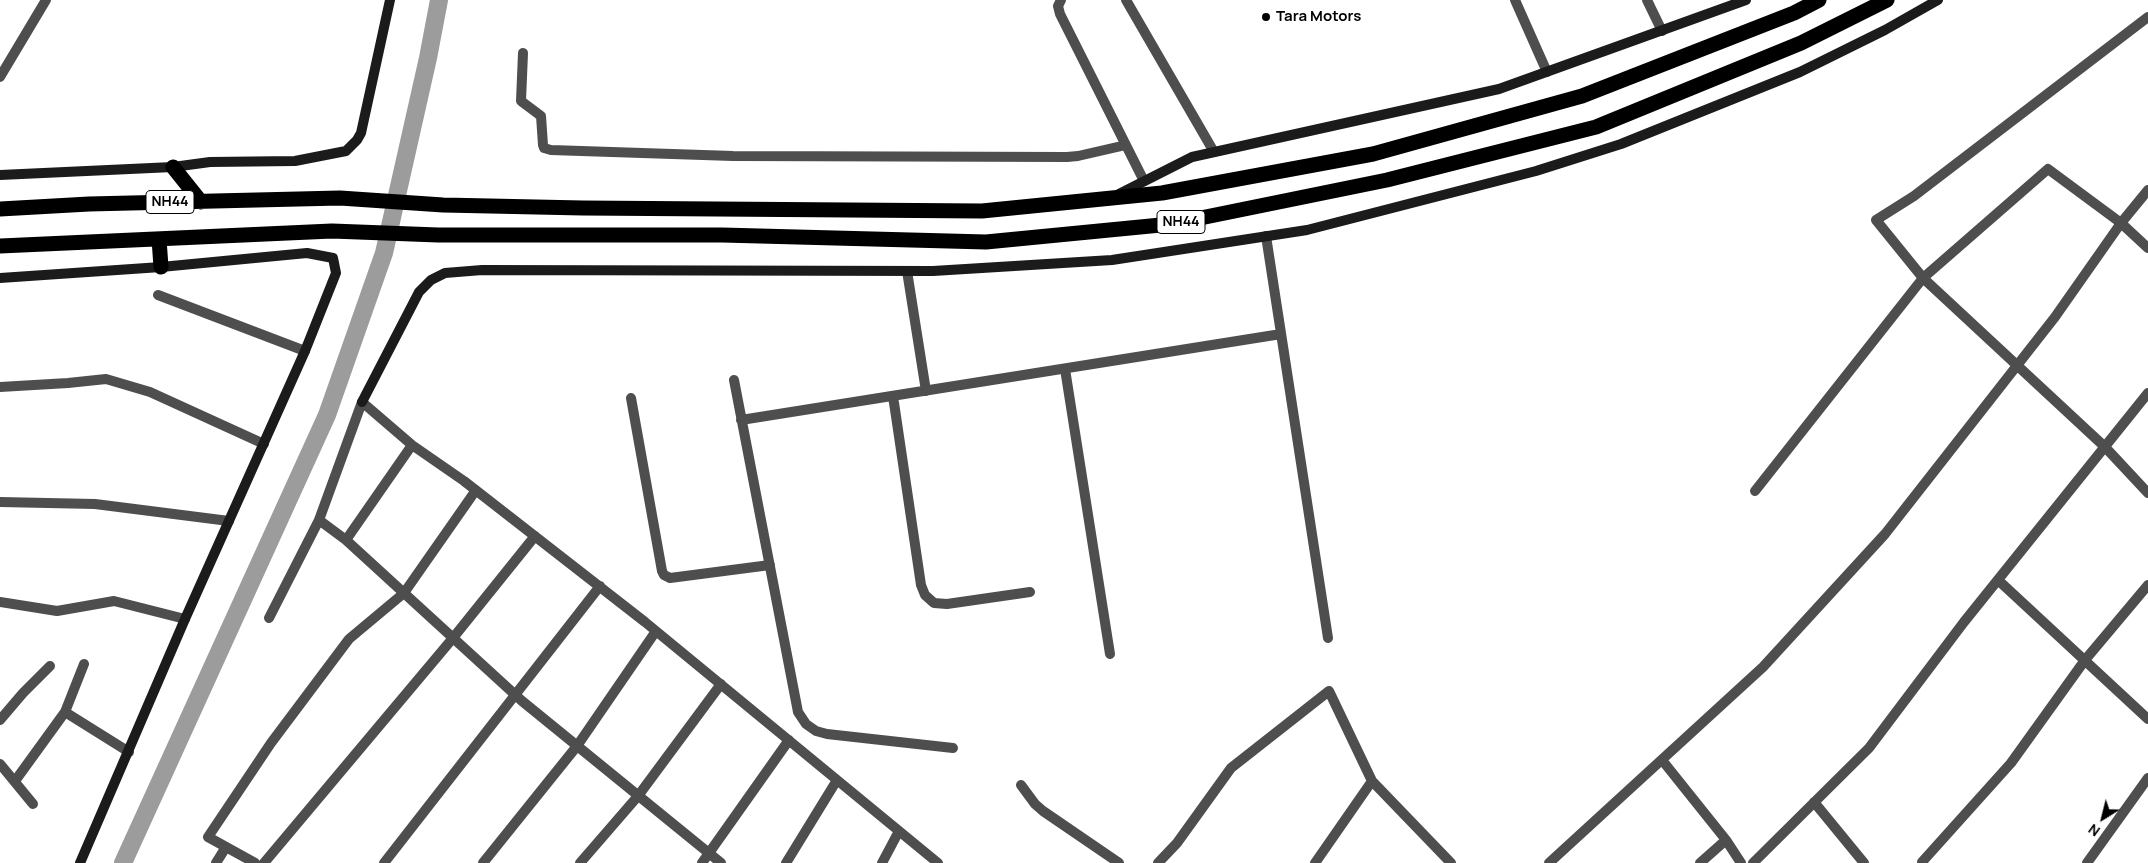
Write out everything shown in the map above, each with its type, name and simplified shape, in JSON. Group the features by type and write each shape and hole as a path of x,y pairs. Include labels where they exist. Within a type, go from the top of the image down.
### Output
{"highway":[{"name":"NH44","path":"0,209 88,204 340,198 443,205 982,212 1111,198 1162,192 1373,154 1582,96 1794,13 1819,0"},
{"name":"NH44","path":"0,246 332,231 438,235 722,235 986,242 1171,224 1387,180 1596,127 1801,43 1887,0"},
{"path":"173,167 200,202"},
{"path":"159,239 161,267"}],"street":[{"path":"0,77 46,0"},
{"path":"0,175 173,167 210,162 295,161 340,154 352,147 360,132 390,0"},
{"path":"1061,0 1058,6 1060,14 1144,181"},
{"path":"1126,0 1214,152"},
{"path":"1515,0 1548,72"},
{"path":"1647,0 1662,30"},
{"path":"1111,198 1192,157 1499,89 1746,0"},
{"path":"269,618 319,520 362,402 419,292 430,280 445,273 482,270 932,272 1112,260 1307,230 1498,180 1622,144 1800,72 1884,30 1938,0"},
{"path":"2148,17 1922,190 1876,220 1923,278 2105,447 2148,493"},
{"path":"522,53 520,97 524,104 541,116 543,145 547,149 733,156 1067,157 1126,145"},
{"path":"1755,491 1923,278 2048,169 2121,223 2148,248"},
{"path":"1549,863 1763,668 1886,534 2017,366 2121,223 2148,190"},
{"path":"1266,236 1328,638"},
{"path":"0,278 161,267 307,253 333,258 336,273 305,351 185,619 80,863"},
{"path":"907,271 926,391"},
{"path":"158,295 305,351"},
{"path":"741,420 1281,334"},
{"path":"1065,369 1110,654"},
{"path":"0,387 106,379 144,390 264,444"},
{"path":"734,380 798,712 806,724 816,731 827,734 952,748"},
{"path":"1753,863 1869,748 1998,580 2148,393"},
{"path":"892,396 921,585 925,595 934,603 947,604 1030,592"},
{"path":"631,398 664,575 670,578 770,565"},
{"path":"362,402 412,445 476,490 600,586 938,863"},
{"path":"346,540 412,445"},
{"path":"255,863 208,837 271,743 349,639 404,593 476,490"},
{"path":"0,502 95,504 229,521"},
{"path":"319,520 346,540 514,694 721,863"},
{"path":"264,863 453,638 535,536"},
{"path":"1998,580 2148,719"},
{"path":"1922,862 2011,763 2085,660 2148,585"},
{"path":"384,863 600,586"},
{"path":"0,602 57,611 114,601 185,619"},
{"path":"483,863 577,746 656,631"},
{"path":"15,781 65,712 84,664"},
{"path":"0,720 50,666"},
{"path":"580,863 638,796 721,684"},
{"path":"1158,863 1176,843 1231,768 1329,691 1372,781 1451,863"},
{"path":"65,712 128,752"},
{"path":"702,863 789,740"},
{"path":"1662,760 1726,840 1741,863"},
{"path":"0,764 33,804"},
{"path":"2088,863 2148,778"},
{"path":"786,863 837,780"},
{"path":"1315,863 1372,781"},
{"path":"1021,785 1035,804 1043,811 1119,863"},
{"path":"1814,802 1864,863"},
{"path":"882,863 899,831"},
{"path":"1700,863 1726,840"},
{"path":"216,863 226,847"}],"waterway":[{"path":"123,863 327,415 384,253 428,58 439,0"}],"place":[{"name":"Tara Motors","path":"1266,17"}]}
